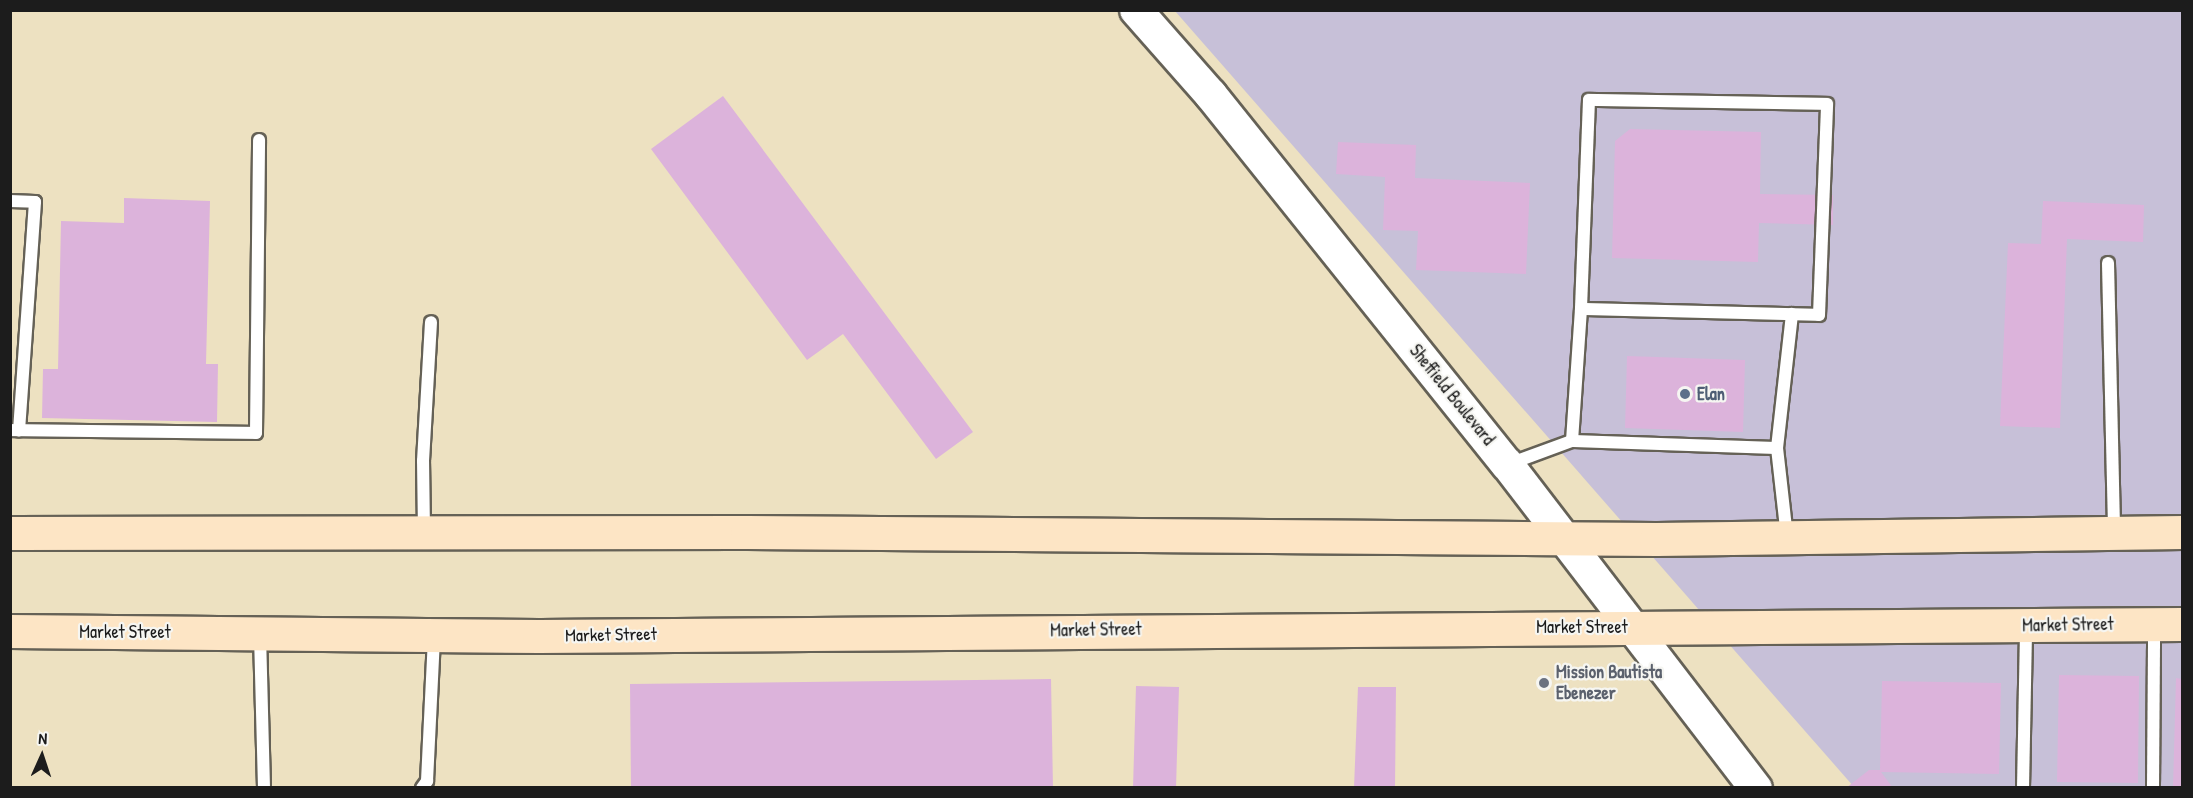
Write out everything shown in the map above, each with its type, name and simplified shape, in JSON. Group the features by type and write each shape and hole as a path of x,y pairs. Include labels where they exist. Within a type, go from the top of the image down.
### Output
{"main road":[{"path":"10,533 424,532 1787,538 2182,532"},
{"name":"Market Street","path":"10,631 434,635 2168,624"}],"street":[{"name":"Sheffield Boulevard","path":"1136,10 1217,102 1508,464 1756,788"}],"lane":[{"path":"1572,441 1581,309 1589,100 1827,104 1818,315 1581,309"},
{"path":"10,201 35,202 15,430 256,433 259,140"},
{"path":"2108,263 2114,532"},
{"path":"1787,538 1777,448 1792,314"},
{"path":"424,532 423,461 431,322"},
{"path":"1508,464 1572,441 1777,448"},
{"path":"2153,788 2168,624"},
{"path":"2023,788 2026,625"},
{"path":"260,633 264,788"},
{"path":"422,788 427,781 434,635"}],"shaded area":[{"path":"1175,11 2182,11 2182,787 1854,787"}],"building":[{"path":"723,96 973,432 936,459 843,334 807,360 651,149"},
{"path":"1630,129 1761,132 1760,194 1833,195 1833,225 1759,223 1758,262 1612,258 1615,141"},
{"path":"1338,142 1416,145 1415,178 1530,183 1526,274 1416,270 1418,231 1383,230 1385,177 1336,174"},
{"path":"124,198 210,201 206,364 218,364 217,422 42,418 43,369 58,369 61,221 124,223"},
{"path":"2043,201 2144,205 2143,242 2067,239 2060,428 2000,426 2008,243 2041,244"},
{"name":"Elan","path":"1627,356 1745,360 1743,432 1625,428"},
{"path":"2059,675 2139,676 2138,783 2057,782"},
{"path":"2176,678 2182,679 2182,788 2173,788"},
{"path":"1051,679 1053,788 631,788 630,684"},
{"path":"1882,681 2001,683 1999,774 1881,772 1893,788 1846,788 1869,770 1880,770"},
{"path":"1136,686 1179,687 1176,788 1133,788"},
{"path":"1358,687 1396,687 1395,788 1354,788"}],"place":[{"name":"Elan","path":"1685,394"},
{"name":"Mission Bautista Ebenezer","path":"1544,683"}]}
